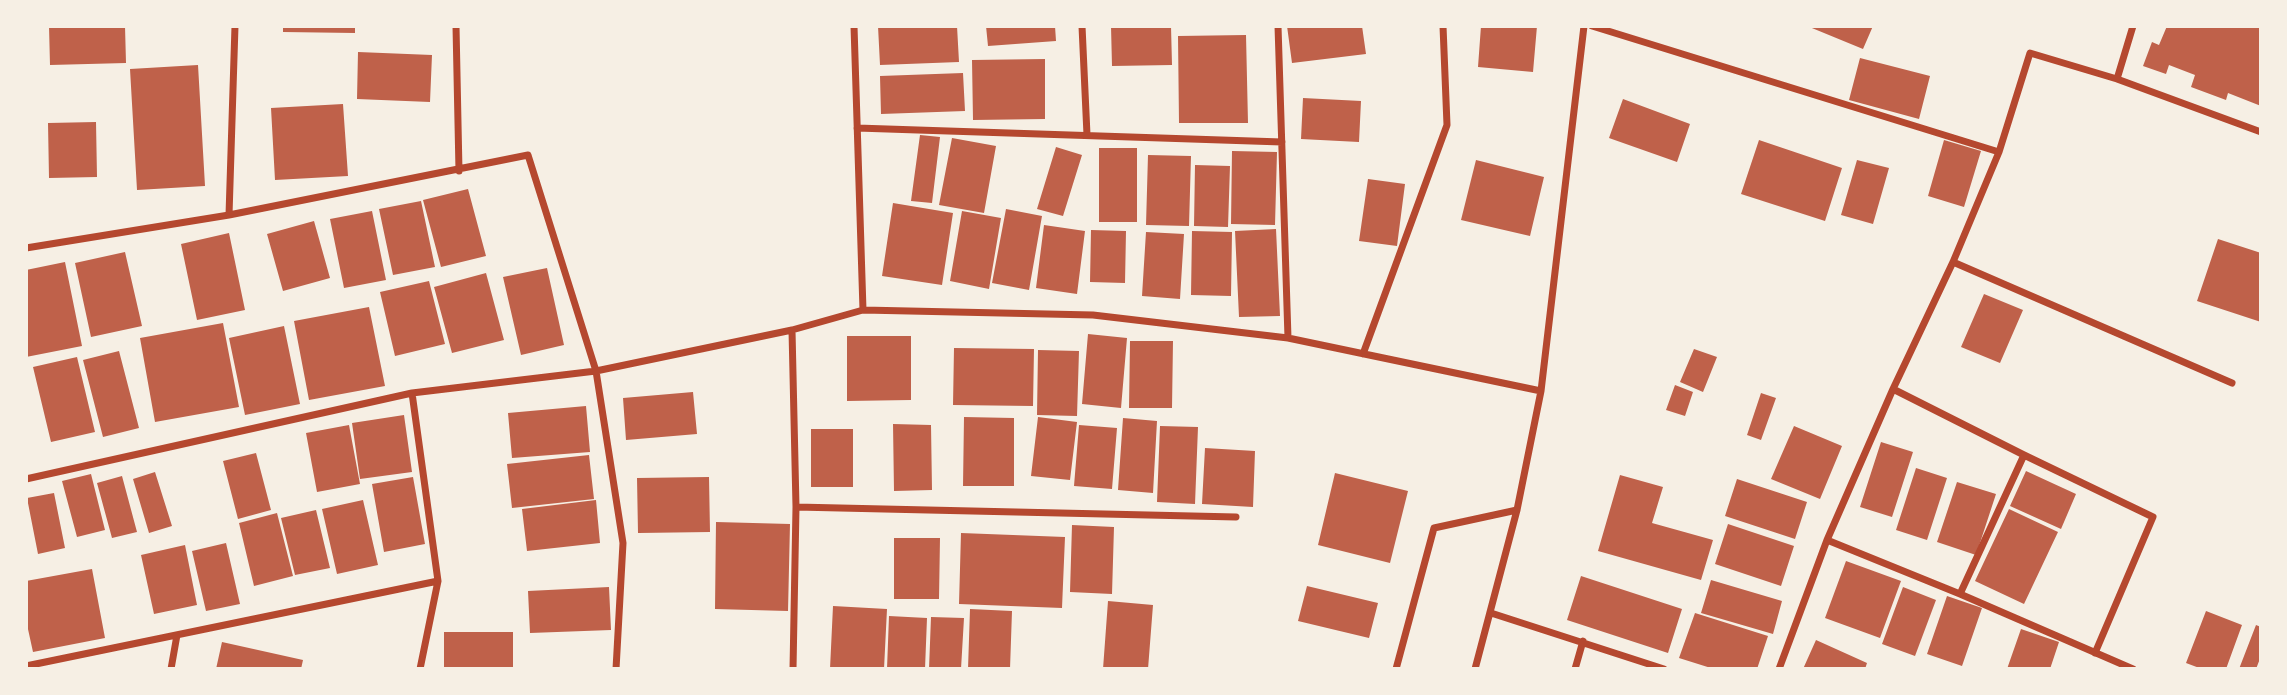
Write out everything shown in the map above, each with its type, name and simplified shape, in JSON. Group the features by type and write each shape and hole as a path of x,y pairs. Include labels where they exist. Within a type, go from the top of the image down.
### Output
{"street":[{"path":"229,215 235,26"},
{"path":"456,26 459,171"},
{"path":"854,26 863,310"},
{"path":"1082,26 1087,135"},
{"path":"1278,26 1288,338"},
{"path":"1363,354 1447,125 1443,26"},
{"path":"1475,669 1517,510 1541,391 1584,26"},
{"path":"1592,26 1999,152"},
{"path":"2117,79 2133,26"},
{"path":"1779,669 1827,540 1999,152 2030,53 2117,79 2261,132"},
{"path":"857,128 1282,142"},
{"path":"26,248 229,215 459,171 527,155 596,370 623,543 616,669"},
{"path":"1952,262 2232,383"},
{"path":"26,479 412,393 596,370 792,330 863,310 1093,315 1288,338 1541,391"},
{"path":"792,330 796,507 793,669"},
{"path":"1893,389 2153,517 2095,653"},
{"path":"412,393 438,581 420,669"},
{"path":"1959,594 2024,455"},
{"path":"796,507 1236,517"},
{"path":"1396,669 1434,528 1517,510"},
{"path":"1827,540 2133,669"},
{"path":"26,666 438,581"},
{"path":"1491,613 1664,669"},
{"path":"171,669 177,635"},
{"path":"1575,669 1583,641"}],"building":[{"path":"49,26 125,26 126,63 50,65"},
{"path":"283,26 355,26 355,33 283,32"},
{"path":"878,26 957,26 959,62 880,65"},
{"path":"986,26 1055,26 1056,41 988,46"},
{"path":"1111,26 1171,26 1172,65 1112,66"},
{"path":"1287,26 1362,26 1366,54 1292,63"},
{"path":"1481,26 1537,26 1533,72 1478,67"},
{"path":"1807,26 1873,26 1863,49"},
{"path":"2167,26 2261,26 2261,106 2228,93 2226,100 2191,87 2195,75 2169,65 2166,74 2143,66 2152,42 2159,45"},
{"path":"1246,35 1248,123 1179,123 1178,36"},
{"path":"358,52 432,55 430,102 357,99"},
{"path":"1860,58 1930,76 1919,119 1849,100"},
{"path":"1045,59 1045,119 973,120 972,60"},
{"path":"198,65 205,186 137,190 130,69"},
{"path":"963,73 965,111 881,114 880,76"},
{"path":"1303,98 1361,101 1359,142 1301,139"},
{"path":"1623,99 1690,124 1677,162 1609,138"},
{"path":"343,104 348,176 275,180 271,108"},
{"path":"96,122 97,177 49,178 48,123"},
{"path":"920,135 940,137 932,203 911,201"},
{"path":"952,138 996,146 984,213 939,205"},
{"path":"1759,140 1842,168 1825,221 1741,194"},
{"path":"1944,140 1981,151 1964,207 1928,196"},
{"path":"1056,147 1082,155 1063,216 1037,209"},
{"path":"1099,148 1137,148 1137,222 1099,222"},
{"path":"1232,151 1277,152 1275,225 1231,224"},
{"path":"1148,155 1191,156 1189,226 1146,225"},
{"path":"1476,160 1544,177 1530,236 1461,220"},
{"path":"1857,160 1889,168 1873,224 1841,215"},
{"path":"1195,165 1230,166 1228,227 1194,226"},
{"path":"1368,179 1405,184 1397,246 1359,241"},
{"path":"468,189 486,256 441,267 423,200"},
{"path":"421,201 435,267 393,275 379,209"},
{"path":"893,203 953,213 942,285 882,276"},
{"path":"1006,209 1042,216 1029,290 992,283"},
{"path":"372,211 386,280 344,288 330,219"},
{"path":"962,211 1001,218 989,289 950,281"},
{"path":"314,221 330,278 283,291 267,234"},
{"path":"1044,225 1085,231 1077,294 1036,288"},
{"path":"1276,229 1280,316 1239,317 1235,231"},
{"path":"1091,230 1126,231 1125,283 1090,282"},
{"path":"1192,231 1232,232 1231,296 1191,295"},
{"path":"1146,232 1184,234 1180,299 1142,296"},
{"path":"229,233 245,310 197,320 181,244"},
{"path":"2218,239 2261,253 2261,322 2197,301"},
{"path":"125,252 142,326 91,337 75,263"},
{"path":"65,262 82,346 26,357 26,270"},
{"path":"547,268 564,345 521,355 503,277"},
{"path":"486,273 504,340 452,353 434,287"},
{"path":"429,281 445,344 395,356 380,292"},
{"path":"1984,294 2023,310 2000,363 1961,347"},
{"path":"369,307 385,386 309,400 294,321"},
{"path":"223,323 239,407 155,422 140,338"},
{"path":"284,326 300,404 245,415 229,338"},
{"path":"1088,334 1127,338 1121,408 1082,404"},
{"path":"847,336 911,336 911,400 847,401"},
{"path":"1130,341 1173,341 1172,408 1129,408"},
{"path":"954,348 1034,349 1033,406 953,405"},
{"path":"1694,349 1717,357 1703,392 1680,382"},
{"path":"1038,350 1079,351 1077,416 1037,415"},
{"path":"119,351 139,428 103,437 83,360"},
{"path":"77,357 95,432 51,442 33,367"},
{"path":"1675,385 1693,392 1685,416 1666,410"},
{"path":"693,392 697,434 626,440 623,398"},
{"path":"1761,393 1776,398 1761,440 1747,435"},
{"path":"586,406 590,452 512,458 508,413"},
{"path":"404,415 412,472 360,479 352,423"},
{"path":"964,417 1014,418 1014,486 963,486"},
{"path":"1038,417 1077,422 1070,480 1031,476"},
{"path":"1123,418 1157,421 1153,493 1118,490"},
{"path":"893,424 931,425 932,490 894,491"},
{"path":"349,425 360,484 317,492 306,433"},
{"path":"1079,425 1117,428 1112,489 1074,486"},
{"path":"1160,426 1198,427 1195,504 1157,502"},
{"path":"1794,426 1842,446 1820,499 1771,479"},
{"path":"811,429 853,429 853,487 811,487"},
{"path":"1881,442 1913,452 1892,517 1860,507"},
{"path":"1205,448 1255,451 1253,507 1202,504"},
{"path":"256,453 271,510 238,519 223,461"},
{"path":"589,455 594,499 512,508 507,464"},
{"path":"1916,468 1947,478 1927,540 1896,530"},
{"path":"2026,471 2076,494 2061,529 2010,506"},
{"path":"155,472 172,526 149,533 133,479"},
{"path":"1335,473 1408,491 1390,563 1318,545"},
{"path":"91,474 105,530 77,537 62,481"},
{"path":"1620,475 1663,487 1652,523 1713,540 1701,580 1598,551"},
{"path":"122,476 137,532 112,538 97,483"},
{"path":"413,477 425,544 384,552 372,484"},
{"path":"709,477 710,532 638,533 637,478"},
{"path":"1737,479 1807,502 1795,539 1725,516"},
{"path":"1957,482 1996,494 1976,555 1937,542"},
{"path":"54,493 65,548 38,554 27,498"},
{"path":"363,500 378,565 337,574 322,509"},
{"path":"596,500 600,543 527,551 522,509"},
{"path":"2009,509 2058,532 2024,604 1975,581"},
{"path":"316,510 330,568 295,575 281,518"},
{"path":"277,513 293,576 254,586 239,523"},
{"path":"716,522 790,524 788,611 715,609"},
{"path":"1728,524 1794,546 1781,586 1715,564"},
{"path":"1072,525 1114,527 1112,594 1070,592"},
{"path":"961,533 1065,537 1062,608 959,604"},
{"path":"894,538 940,538 939,599 894,599"},
{"path":"226,543 240,604 206,611 192,551"},
{"path":"185,545 197,605 154,614 141,555"},
{"path":"1846,561 1901,581 1880,638 1825,618"},
{"path":"92,569 105,638 33,652 26,620 26,581"},
{"path":"1581,576 1682,609 1668,653 1567,620"},
{"path":"1711,580 1782,601 1773,634 1701,613"},
{"path":"1307,586 1378,603 1369,638 1298,621"},
{"path":"609,587 611,630 530,633 528,591"},
{"path":"1903,587 1936,600 1915,656 1882,644"},
{"path":"1947,596 1982,608 1962,666 1927,654"},
{"path":"1108,601 1153,605 1148,669 1103,669"},
{"path":"833,606 887,609 884,669 830,669"},
{"path":"970,609 1012,611 1010,669 968,669"},
{"path":"2206,611 2242,625 2226,669 2202,669 2186,663"},
{"path":"1695,613 1768,636 1757,669 1714,669 1679,658"},
{"path":"889,616 927,618 925,669 887,669"},
{"path":"931,617 964,618 961,669 929,669"},
{"path":"2256,625 2261,627 2261,656 2256,669 2239,669"},
{"path":"2021,629 2059,642 2050,669 2007,669"},
{"path":"444,632 513,632 513,669 444,669"},
{"path":"1816,640 1867,663 1865,669 1803,669"},
{"path":"222,642 303,660 301,669 216,669"}]}
